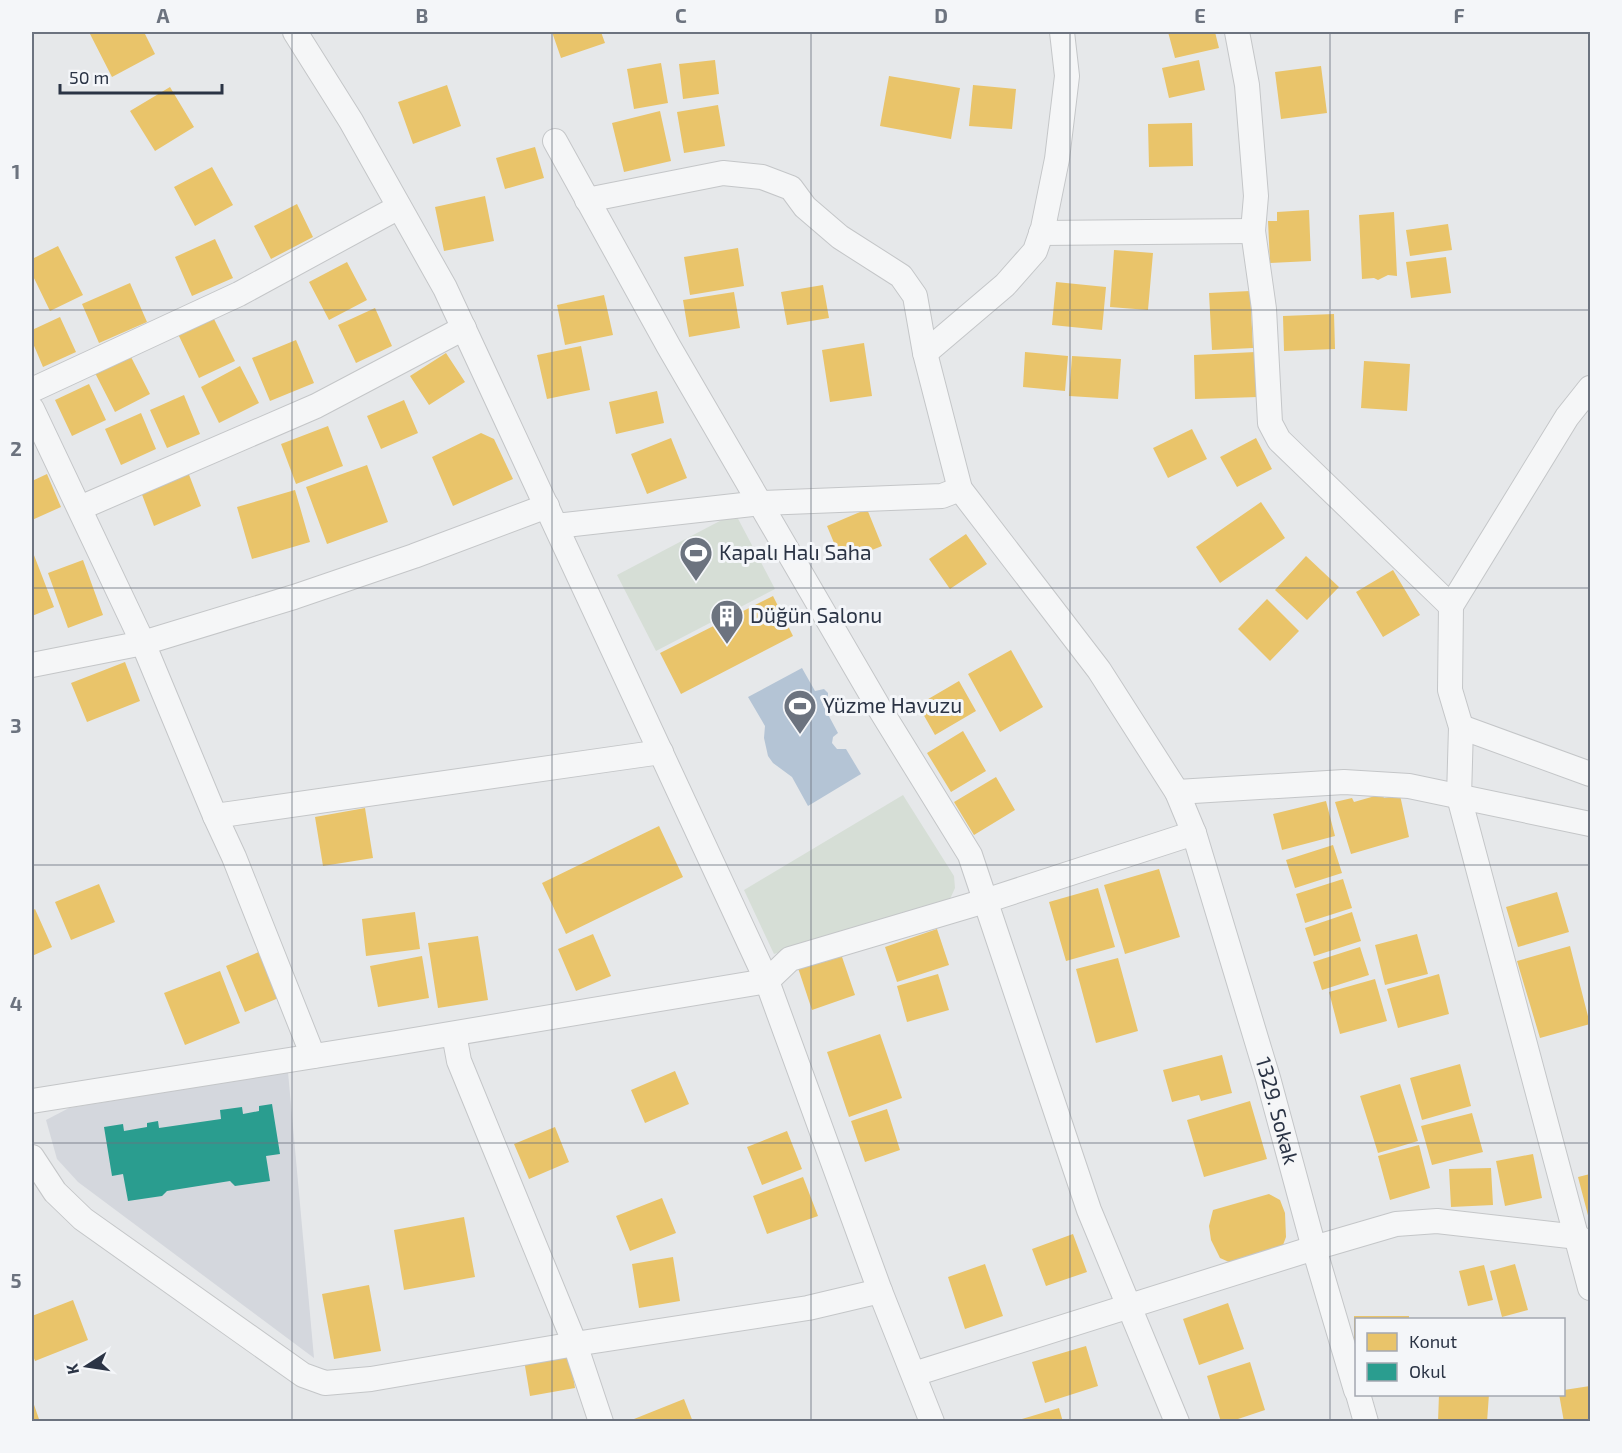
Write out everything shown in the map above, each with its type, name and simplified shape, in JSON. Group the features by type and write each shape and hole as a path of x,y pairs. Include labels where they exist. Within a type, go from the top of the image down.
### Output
{"street":[{"path":"295,32 351,121 445,288 768,981 880,1291 932,1422"},
{"path":"925,353 1005,285 1035,251 1057,159 1067,76 1062,32"},
{"path":"1237,32 1247,85 1256,196 1253,231 1264,309 1270,423 1279,440 1451,606"},
{"path":"555,141 669,347 878,706 970,855 1089,1210 1177,1422"},
{"path":"32,665 143,643 294,597 414,556 552,516 761,503 942,496 960,489 925,353 915,297 901,276 840,237 805,207 791,188 762,177 723,173 587,200"},
{"path":"32,390 240,294 399,207"},
{"path":"1041,233 1253,231"},
{"path":"80,508 316,406 464,328"},
{"path":"1590,388 1567,417 1451,606 1450,690 1461,727 1459,797 1584,1241 1590,1288"},
{"path":"32,409 143,643 234,857 313,1056"},
{"name":"1329. Sokak","path":"960,489 1099,670 1177,792 1194,833 1268,1078 1314,1248 1355,1386"},
{"path":"1461,727 1590,774"},
{"path":"215,816 661,752"},
{"path":"1177,792 1344,782 1409,786 1590,824"},
{"path":"32,1101 768,981 790,959 985,901 1194,833"},
{"path":"454,1034 459,1061 574,1344 601,1422"},
{"path":"32,1157 55,1192 83,1219 303,1376 325,1383 371,1379 574,1344 808,1308 880,1291"},
{"path":"914,1374 1396,1224 1437,1221 1584,1241"},
{"name":"1329. Sokak","path":"1358,1396 1366,1422"}],"shaded area":[{"name":"Kapalı Halı Saha","path":"735,513 775,589 656,651 617,575"},
{"path":"903,795 954,876 955,888 950,899 774,954 744,890"},
{"path":"288,1072 314,1358 78,1182 57,1159 46,1120 69,1108"}],"water":[{"name":"Yüzme Havuzu","path":"802,668 815,691 824,689 828,693 823,705 838,733 833,737 832,743 837,749 846,749 861,774 808,806 792,777 773,763 768,756 764,738 765,726 748,697"}],"building: Konut":[{"path":"89,32 144,32 155,54 112,77"},
{"path":"552,32 601,32 605,43 561,58"},
{"path":"1168,32 1215,32 1219,48 1175,58"},
{"path":"715,60 719,94 683,99 679,64"},
{"path":"1199,60 1205,90 1169,98 1162,68"},
{"path":"661,63 668,103 634,109 627,69"},
{"path":"1321,66 1327,113 1281,119 1275,72"},
{"path":"889,76 960,88 951,139 880,126"},
{"path":"447,85 461,126 413,144 398,102"},
{"path":"973,85 1016,89 1012,129 969,126"},
{"path":"170,87 194,127 155,151 130,111"},
{"path":"718,105 725,146 684,153 677,112"},
{"path":"660,111 671,161 624,172 612,123"},
{"path":"1192,123 1193,166 1149,167 1148,124"},
{"path":"535,147 544,178 505,189 496,158"},
{"path":"212,167 233,205 195,226 174,187"},
{"path":"485,196 494,241 444,251 435,207"},
{"path":"297,204 313,237 271,259 254,226"},
{"path":"1309,210 1311,261 1270,263 1268,221 1277,221 1277,212"},
{"path":"1394,212 1397,276 1388,275 1378,280 1362,279 1359,215"},
{"path":"1448,224 1452,250 1410,256 1406,230"},
{"path":"215,239 233,278 192,296 175,257"},
{"path":"58,246 83,295 50,311 32,274 32,259"},
{"path":"738,248 744,286 690,295 684,257"},
{"path":"1114,250 1153,253 1148,310 1110,307"},
{"path":"1446,257 1451,293 1411,298 1406,262"},
{"path":"347,262 367,300 329,320 309,282"},
{"path":"1056,282 1106,287 1102,330 1052,325"},
{"path":"130,283 147,322 99,343 82,304"},
{"path":"823,285 829,318 787,325 781,292"},
{"path":"1250,291 1253,348 1212,350 1209,293"},
{"path":"734,292 740,328 689,337 683,300"},
{"path":"604,295 613,335 565,345 557,305"},
{"path":"375,308 392,346 356,363 338,325"},
{"path":"1334,314 1335,349 1284,351 1283,316"},
{"path":"60,317 76,352 43,367 32,341 32,330"},
{"path":"213,317 235,361 199,378 178,334"},
{"path":"296,340 314,383 270,401 252,358"},
{"path":"864,343 872,396 830,402 822,350"},
{"path":"581,346 590,390 547,399 537,355"},
{"path":"1025,352 1068,356 1065,391 1023,387"},
{"path":"1256,352 1258,397 1195,399 1194,355"},
{"path":"446,353 465,382 429,405 410,376"},
{"path":"130,355 150,394 115,412 95,373"},
{"path":"1072,356 1121,359 1118,399 1069,396"},
{"path":"1364,361 1410,364 1407,411 1361,408"},
{"path":"240,366 259,403 219,423 201,387"},
{"path":"89,384 106,420 72,436 55,400"},
{"path":"657,391 664,423 616,434 609,402"},
{"path":"184,395 200,434 167,448 150,410"},
{"path":"404,400 418,433 381,449 367,416"},
{"path":"141,413 156,449 121,465 105,429"},
{"path":"328,426 343,466 296,484 281,444"},
{"path":"1192,429 1207,459 1168,478 1153,448"},
{"path":"481,433 494,439 513,479 453,506 432,457"},
{"path":"671,438 687,478 647,494 631,454"},
{"path":"1256,438 1272,469 1237,487 1220,457"},
{"path":"367,465 388,522 327,544 306,487"},
{"path":"188,472 201,506 154,526 141,492"},
{"path":"47,474 61,507 32,520 32,481"},
{"path":"295,490 310,542 252,559 237,507"},
{"path":"1261,502 1285,538 1220,583 1196,547"},
{"path":"867,509 882,546 842,562 827,526"},
{"path":"966,534 987,564 950,589 929,559"},
{"path":"32,550 54,607 32,616"},
{"path":"1306,556 1339,587 1307,620 1275,590"},
{"path":"83,560 103,615 68,628 48,573"},
{"path":"1393,570 1420,615 1383,637 1356,592"},
{"name":"Düğün Salonu","path":"773,596 793,636 681,694 660,653"},
{"path":"1267,599 1299,631 1270,661 1238,629"},
{"path":"1011,650 1043,707 1000,732 968,674"},
{"path":"125,662 140,701 87,722 71,683"},
{"path":"959,681 976,711 935,735 918,705"},
{"path":"963,731 986,771 951,792 927,753"},
{"path":"996,777 1015,810 974,835 954,802"},
{"path":"1382,794 1384,798 1400,795 1409,837 1351,854 1335,802 1352,798 1354,802"},
{"path":"1326,801 1335,836 1282,850 1273,814"},
{"path":"365,808 373,858 323,866 315,817"},
{"path":"659,826 683,877 566,934 542,883"},
{"path":"1333,845 1342,873 1295,888 1286,860"},
{"path":"1159,869 1180,937 1125,954 1104,885"},
{"path":"1343,879 1352,908 1305,923 1296,894"},
{"path":"99,884 115,922 71,940 55,902"},
{"path":"1098,888 1115,947 1066,961 1049,902"},
{"path":"1557,892 1569,932 1518,947 1506,907"},
{"path":"35,909 52,947 32,956 32,911"},
{"path":"415,912 420,949 366,956 362,919"},
{"path":"1352,912 1361,941 1314,956 1305,928"},
{"path":"937,929 949,965 897,982 885,947"},
{"path":"593,934 611,976 576,991 558,949"},
{"path":"1417,934 1428,974 1385,985 1375,945"},
{"path":"478,936 488,1000 438,1008 428,943"},
{"path":"1570,946 1590,1024 1540,1038 1517,961"},
{"path":"1360,947 1369,975 1322,990 1313,962"},
{"path":"261,951 281,997 245,1012 226,966"},
{"path":"840,951 855,995 812,1010 797,965"},
{"path":"422,956 429,998 378,1007 370,966"},
{"path":"1118,958 1138,1031 1096,1043 1076,969"},
{"path":"220,971 240,1023 185,1045 164,993"},
{"path":"938,974 949,1010 907,1022 897,986"},
{"path":"1439,974 1449,1014 1398,1028 1387,989"},
{"path":"1375,979 1387,1021 1340,1034 1329,992"},
{"path":"880,1034 902,1098 849,1117 827,1052"},
{"path":"1222,1055 1232,1093 1201,1101 1199,1095 1172,1102 1163,1070"},
{"path":"1460,1064 1471,1106 1422,1120 1410,1078"},
{"path":"675,1071 689,1104 645,1123 631,1090"},
{"path":"1400,1084 1418,1141 1378,1153 1360,1096"},
{"path":"1250,1101 1267,1159 1204,1177 1187,1120"},
{"path":"887,1109 900,1150 865,1162 851,1121"},
{"path":"1472,1113 1483,1152 1432,1165 1421,1126"},
{"path":"555,1127 569,1162 529,1179 514,1144"},
{"path":"787,1131 802,1169 762,1185 747,1147"},
{"path":"1419,1145 1430,1188 1390,1200 1378,1156"},
{"path":"1533,1154 1542,1198 1505,1206 1496,1161"},
{"path":"1491,1168 1493,1205 1451,1207 1449,1169"},
{"path":"1590,1174 1590,1223 1578,1177"},
{"path":"803,1177 818,1216 767,1234 753,1196"},
{"path":"1269,1194 1280,1200 1285,1213 1286,1237 1283,1245 1273,1251 1229,1262 1220,1258 1211,1240 1209,1226 1213,1210"},
{"path":"662,1198 676,1233 630,1251 616,1216"},
{"path":"464,1217 475,1277 404,1290 394,1230"},
{"path":"1073,1234 1087,1272 1046,1286 1032,1249"},
{"path":"673,1257 680,1301 639,1308 632,1264"},
{"path":"985,1264 1003,1316 965,1329 948,1277"},
{"path":"1515,1264 1528,1310 1502,1317 1490,1271"},
{"path":"1484,1265 1493,1300 1468,1306 1459,1271"},
{"path":"369,1285 381,1351 334,1359 322,1294"},
{"path":"73,1300 88,1340 35,1361 32,1353 32,1316"},
{"path":"1228,1303 1244,1349 1199,1365 1183,1319"},
{"path":"1354,1316 1409,1316 1409,1318 1355,1318 1354,1344"},
{"path":"1086,1346 1098,1386 1045,1403 1032,1362"},
{"path":"569,1352 575,1388 530,1396 524,1360"},
{"path":"1250,1362 1265,1410 1229,1422 1221,1422 1207,1376"},
{"path":"1590,1386 1590,1422 1564,1422 1559,1396 1565,1396 1565,1390"},
{"path":"1439,1396 1489,1396 1487,1422 1438,1422"},
{"path":"32,1399 40,1422 32,1422"},
{"path":"684,1399 693,1422 629,1422 629,1421"},
{"path":"1059,1408 1063,1422 1015,1422 1015,1421"}],"building: Okul":[{"path":"272,1104 280,1154 266,1156 270,1181 235,1186 230,1181 167,1191 162,1196 128,1201 123,1174 112,1176 104,1127 123,1124 124,1131 147,1127 147,1123 158,1121 159,1128 221,1119 220,1110 242,1107 243,1114 259,1111 259,1106"}],"place":[{"name":"Kapalı Halı Saha","path":"696,582"},
{"name":"Düğün Salonu","path":"727,645"},
{"name":"Yüzme Havuzu","path":"800,735"}]}
